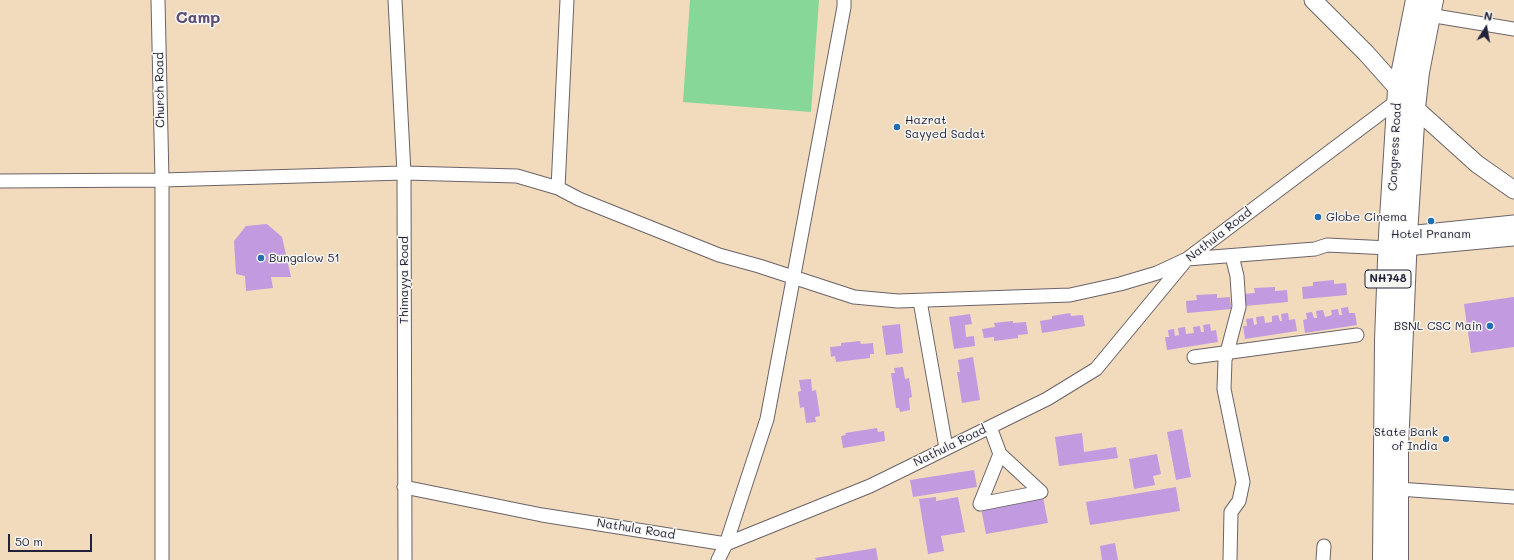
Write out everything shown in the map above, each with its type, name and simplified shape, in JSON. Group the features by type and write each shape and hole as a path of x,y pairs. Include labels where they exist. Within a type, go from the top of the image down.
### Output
{"highway":[{"name":"Congress Road","path":"1398,560 1398,241 1403,100 1416,0"},
{"name":"Congress Road","path":"1403,100 1419,72 1431,8"},
{"name":"Congress Road","path":"1383,560 1385,340 1398,241"}],"main road":[{"path":"1313,0 1366,53 1403,100 1477,164 1514,190"},
{"path":"1398,241 1514,224"},
{"path":"1398,241 1514,237"}],"street":[{"name":"Church Road","path":"158,0 162,180 162,560"},
{"name":"Thimayya Road","path":"395,0 404,173 405,560"},
{"path":"558,188 567,0"},
{"path":"718,560 726,544 767,419 843,15 844,0"},
{"path":"1431,8 1514,29"},
{"name":"Nathula Road","path":"404,487 542,514 726,544 870,486 1047,399 1096,369 1187,259 1403,100"},
{"path":"0,181 162,180 404,173 517,176 558,188 579,199 719,256 759,266 854,297 898,301 1070,295 1120,284 1149,275 1187,259 1315,249 1327,245 1398,241"},
{"path":"1230,560 1231,512 1239,501 1243,482 1224,389 1225,360 1239,306 1238,276 1232,256"},
{"path":"920,301 946,448"},
{"path":"1194,357 1357,335"},
{"path":"990,426 1000,454 1041,492 980,504 1000,454"},
{"path":"1398,489 1514,498"},
{"path":"1323,560 1324,546"}],"green space":[{"path":"690,0 819,0 811,112 683,102"}],"building":[{"name":"Bungalow 51","path":"267,224 282,237 291,277 271,277 273,288 246,291 245,276 236,274 234,241 246,226"},
{"path":"1334,280 1334,284 1346,283 1347,295 1303,299 1302,287 1313,286 1313,282"},
{"path":"1275,287 1275,291 1287,290 1288,302 1245,306 1243,294 1255,293 1254,288"},
{"path":"1217,294 1217,298 1230,297 1231,309 1187,313 1186,301 1197,300 1196,295"},
{"name":"BSNL CSC Main","path":"1514,297 1514,347 1471,353 1464,304"},
{"path":"1348,307 1349,313 1355,313 1357,325 1305,333 1303,320 1307,319 1306,313 1312,312 1314,318 1317,318 1316,311 1323,310 1325,317 1332,315 1331,310 1338,309 1339,315 1342,315 1341,308"},
{"path":"1070,313 1071,316 1083,315 1085,326 1042,333 1040,321 1052,319 1052,316"},
{"path":"1288,313 1289,320 1295,319 1297,331 1245,339 1243,326 1247,326 1246,319 1253,318 1254,325 1257,324 1256,317 1264,316 1265,323 1272,322 1272,316 1278,315 1280,321 1282,321 1281,314"},
{"path":"970,314 972,324 965,325 966,337 974,336 975,346 954,349 949,317"},
{"path":"1013,321 1013,323 1026,322 1028,334 1018,335 1018,338 994,341 994,337 984,338 982,329 995,327 994,323"},
{"path":"900,324 903,353 886,355 882,326"},
{"path":"1210,324 1211,331 1216,330 1218,342 1167,350 1165,337 1169,337 1168,330 1174,329 1175,336 1179,335 1178,328 1185,327 1186,334 1194,333 1193,327 1200,326 1201,332 1204,332 1203,325"},
{"path":"860,341 861,344 873,343 874,354 870,354 870,358 836,362 835,356 831,357 830,347 841,346 841,343"},
{"path":"973,357 980,400 962,403 957,372 960,372 958,360"},
{"path":"903,367 905,379 909,378 912,397 909,398 910,410 900,412 899,408 896,408 891,373 895,373 894,368"},
{"path":"811,379 812,391 816,390 820,416 815,417 816,422 806,423 804,407 800,408 798,392 801,391 799,380"},
{"path":"877,428 878,432 884,431 885,441 843,448 841,436 846,435 845,433"},
{"path":"1182,429 1191,477 1176,480 1167,432"},
{"path":"1082,433 1084,452 1116,447 1118,458 1059,466 1055,437"},
{"path":"1157,454 1161,474 1153,476 1155,485 1134,489 1129,459"},
{"path":"974,470 977,487 913,497 910,480"},
{"path":"1176,487 1180,511 1090,525 1086,502"},
{"path":"936,497 936,501 958,497 965,532 941,536 944,551 928,554 919,499"},
{"path":"1043,497 1048,523 986,534 981,508"},
{"path":"1115,543 1118,560 1102,560 1100,546"},
{"path":"876,548 878,560 816,560 815,558"}],"place":[{"name":"Hazrat Sayyed Sadat","path":"897,127"},
{"name":"Globe Cinema","path":"1318,217"},
{"name":"Hotel Pranam","path":"1431,221"},
{"name":"Bungalow 51","path":"261,258"},
{"name":"BSNL CSC Main","path":"1490,326"},
{"name":"State Bank of India","path":"1446,439"}],"district":[{"name":"Camp","path":"198,18"}]}
